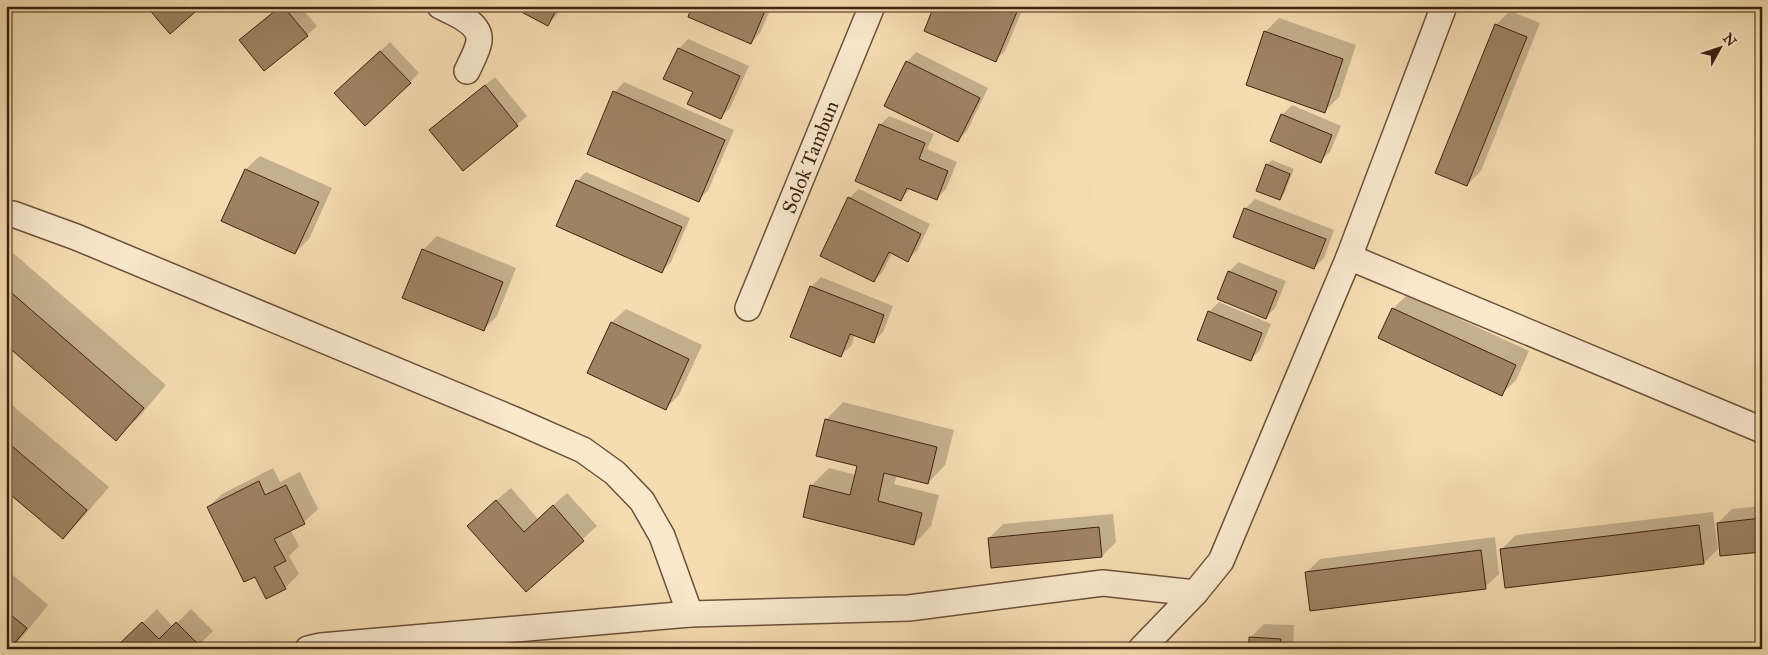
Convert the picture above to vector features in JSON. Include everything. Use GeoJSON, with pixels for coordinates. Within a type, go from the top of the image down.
{"type":"FeatureCollection","features":[{"type":"Feature","properties":{"kind":"street"},"geometry":{"type":"LineString","coordinates":[[440,6],[467,21],[477,30],[479,41],[467,70]]}},
{"type":"Feature","properties":{"kind":"street","name":"Solok Tambun"},"geometry":{"type":"LineString","coordinates":[[748,308],[872,6]]}},
{"type":"Feature","properties":{"kind":"street"},"geometry":{"type":"LineString","coordinates":[[1141,649],[1195,593],[1220,561],[1349,257],[1444,6]]}},
{"type":"Feature","properties":{"kind":"street"},"geometry":{"type":"LineString","coordinates":[[6,214],[13,214],[76,237],[583,450],[616,474],[642,501],[662,536],[690,614]]}},
{"type":"Feature","properties":{"kind":"street"},"geometry":{"type":"LineString","coordinates":[[1349,257],[1762,430]]}},
{"type":"Feature","properties":{"kind":"street"},"geometry":{"type":"LineString","coordinates":[[308,649],[321,646],[365,645],[690,614],[909,608],[1103,583],[1195,593]]}},
{"type":"Feature","properties":{"kind":"building"},"geometry":{"type":"Polygon","coordinates":[[[146,6],[202,6],[170,34],[146,6]]]}},
{"type":"Feature","properties":{"kind":"building"},"geometry":{"type":"Polygon","coordinates":[[[281,6],[308,36],[264,71],[239,40],[281,6]]]}},
{"type":"Feature","properties":{"kind":"building"},"geometry":{"type":"Polygon","coordinates":[[[510,6],[558,6],[548,26],[510,6]]]}},
{"type":"Feature","properties":{"kind":"building"},"geometry":{"type":"Polygon","coordinates":[[[692,6],[767,6],[751,44],[688,17],[692,6]]]}},
{"type":"Feature","properties":{"kind":"building"},"geometry":{"type":"Polygon","coordinates":[[[934,6],[1019,7],[996,62],[924,31],[934,6]]]}},
{"type":"Feature","properties":{"kind":"building"},"geometry":{"type":"Polygon","coordinates":[[[1495,24],[1527,37],[1467,186],[1435,173],[1495,24]]]}},
{"type":"Feature","properties":{"kind":"building"},"geometry":{"type":"Polygon","coordinates":[[[1264,31],[1343,59],[1325,113],[1246,85],[1264,31]]]}},
{"type":"Feature","properties":{"kind":"building"},"geometry":{"type":"Polygon","coordinates":[[[678,48],[740,76],[721,119],[687,104],[693,92],[663,79],[678,48]]]}},
{"type":"Feature","properties":{"kind":"building"},"geometry":{"type":"Polygon","coordinates":[[[380,51],[411,83],[365,126],[334,93],[380,51]]]}},
{"type":"Feature","properties":{"kind":"building"},"geometry":{"type":"Polygon","coordinates":[[[906,61],[980,98],[958,142],[884,106],[906,61]]]}},
{"type":"Feature","properties":{"kind":"building"},"geometry":{"type":"Polygon","coordinates":[[[485,85],[518,126],[463,171],[429,130],[485,85]]]}},
{"type":"Feature","properties":{"kind":"building"},"geometry":{"type":"Polygon","coordinates":[[[613,91],[725,140],[699,202],[587,154],[613,91]]]}},
{"type":"Feature","properties":{"kind":"building"},"geometry":{"type":"Polygon","coordinates":[[[1281,114],[1332,135],[1321,163],[1270,141],[1281,114]]]}},
{"type":"Feature","properties":{"kind":"building"},"geometry":{"type":"Polygon","coordinates":[[[879,124],[925,143],[919,159],[948,171],[937,200],[907,188],[901,201],[855,181],[879,124]]]}},
{"type":"Feature","properties":{"kind":"building"},"geometry":{"type":"Polygon","coordinates":[[[1266,164],[1290,174],[1280,200],[1256,191],[1266,164]]]}},
{"type":"Feature","properties":{"kind":"building"},"geometry":{"type":"Polygon","coordinates":[[[245,169],[319,202],[295,254],[221,221],[245,169]]]}},
{"type":"Feature","properties":{"kind":"building"},"geometry":{"type":"Polygon","coordinates":[[[576,180],[682,227],[662,273],[556,226],[576,180]]]}},
{"type":"Feature","properties":{"kind":"building"},"geometry":{"type":"Polygon","coordinates":[[[848,197],[921,234],[908,262],[889,252],[874,282],[820,256],[848,197]]]}},
{"type":"Feature","properties":{"kind":"building"},"geometry":{"type":"Polygon","coordinates":[[[1244,208],[1326,239],[1314,269],[1233,237],[1244,208]]]}},
{"type":"Feature","properties":{"kind":"building"},"geometry":{"type":"Polygon","coordinates":[[[422,249],[503,282],[484,331],[402,298],[422,249]]]}},
{"type":"Feature","properties":{"kind":"building"},"geometry":{"type":"Polygon","coordinates":[[[1228,271],[1277,291],[1266,319],[1217,299],[1228,271]]]}},
{"type":"Feature","properties":{"kind":"building"},"geometry":{"type":"Polygon","coordinates":[[[810,286],[884,315],[874,343],[850,334],[841,357],[790,337],[810,286]]]}},
{"type":"Feature","properties":{"kind":"building"},"geometry":{"type":"Polygon","coordinates":[[[6,288],[144,408],[116,441],[6,345],[6,288]]]}},
{"type":"Feature","properties":{"kind":"building"},"geometry":{"type":"Polygon","coordinates":[[[1392,308],[1516,365],[1502,396],[1378,338],[1392,308]]]}},
{"type":"Feature","properties":{"kind":"building"},"geometry":{"type":"Polygon","coordinates":[[[1208,311],[1262,333],[1251,361],[1197,340],[1208,311]]]}},
{"type":"Feature","properties":{"kind":"building"},"geometry":{"type":"Polygon","coordinates":[[[611,322],[689,359],[666,410],[587,373],[611,322]]]}},
{"type":"Feature","properties":{"kind":"building"},"geometry":{"type":"Polygon","coordinates":[[[825,419],[937,447],[928,484],[884,473],[878,501],[922,513],[914,545],[803,517],[810,485],[850,495],[857,466],[816,456],[825,419]]]}},
{"type":"Feature","properties":{"kind":"building"},"geometry":{"type":"Polygon","coordinates":[[[6,441],[87,510],[63,539],[6,491],[6,441]]]}},
{"type":"Feature","properties":{"kind":"building"},"geometry":{"type":"Polygon","coordinates":[[[259,481],[265,495],[286,485],[305,524],[274,539],[286,561],[274,567],[286,589],[266,599],[255,577],[244,582],[207,507],[259,481]]]}},
{"type":"Feature","properties":{"kind":"building"},"geometry":{"type":"Polygon","coordinates":[[[496,500],[524,532],[553,505],[584,541],[526,592],[467,526],[496,500]]]}},
{"type":"Feature","properties":{"kind":"building"},"geometry":{"type":"Polygon","coordinates":[[[1762,518],[1762,552],[1720,556],[1717,523],[1762,518]]]}},
{"type":"Feature","properties":{"kind":"building"},"geometry":{"type":"Polygon","coordinates":[[[1699,525],[1704,564],[1505,588],[1500,549],[1699,525]]]}},
{"type":"Feature","properties":{"kind":"building"},"geometry":{"type":"Polygon","coordinates":[[[1099,527],[1102,557],[991,568],[988,538],[1099,527]]]}},
{"type":"Feature","properties":{"kind":"building"},"geometry":{"type":"Polygon","coordinates":[[[1481,550],[1486,589],[1310,611],[1305,572],[1481,550]]]}},
{"type":"Feature","properties":{"kind":"building"},"geometry":{"type":"Polygon","coordinates":[[[6,611],[27,628],[10,649],[6,649],[6,611]]]}},
{"type":"Feature","properties":{"kind":"building"},"geometry":{"type":"Polygon","coordinates":[[[142,622],[159,639],[176,622],[200,646],[197,649],[114,649],[142,622]]]}},
{"type":"Feature","properties":{"kind":"building"},"geometry":{"type":"Polygon","coordinates":[[[1249,637],[1281,639],[1280,649],[1249,649],[1249,637]]]}}]}
